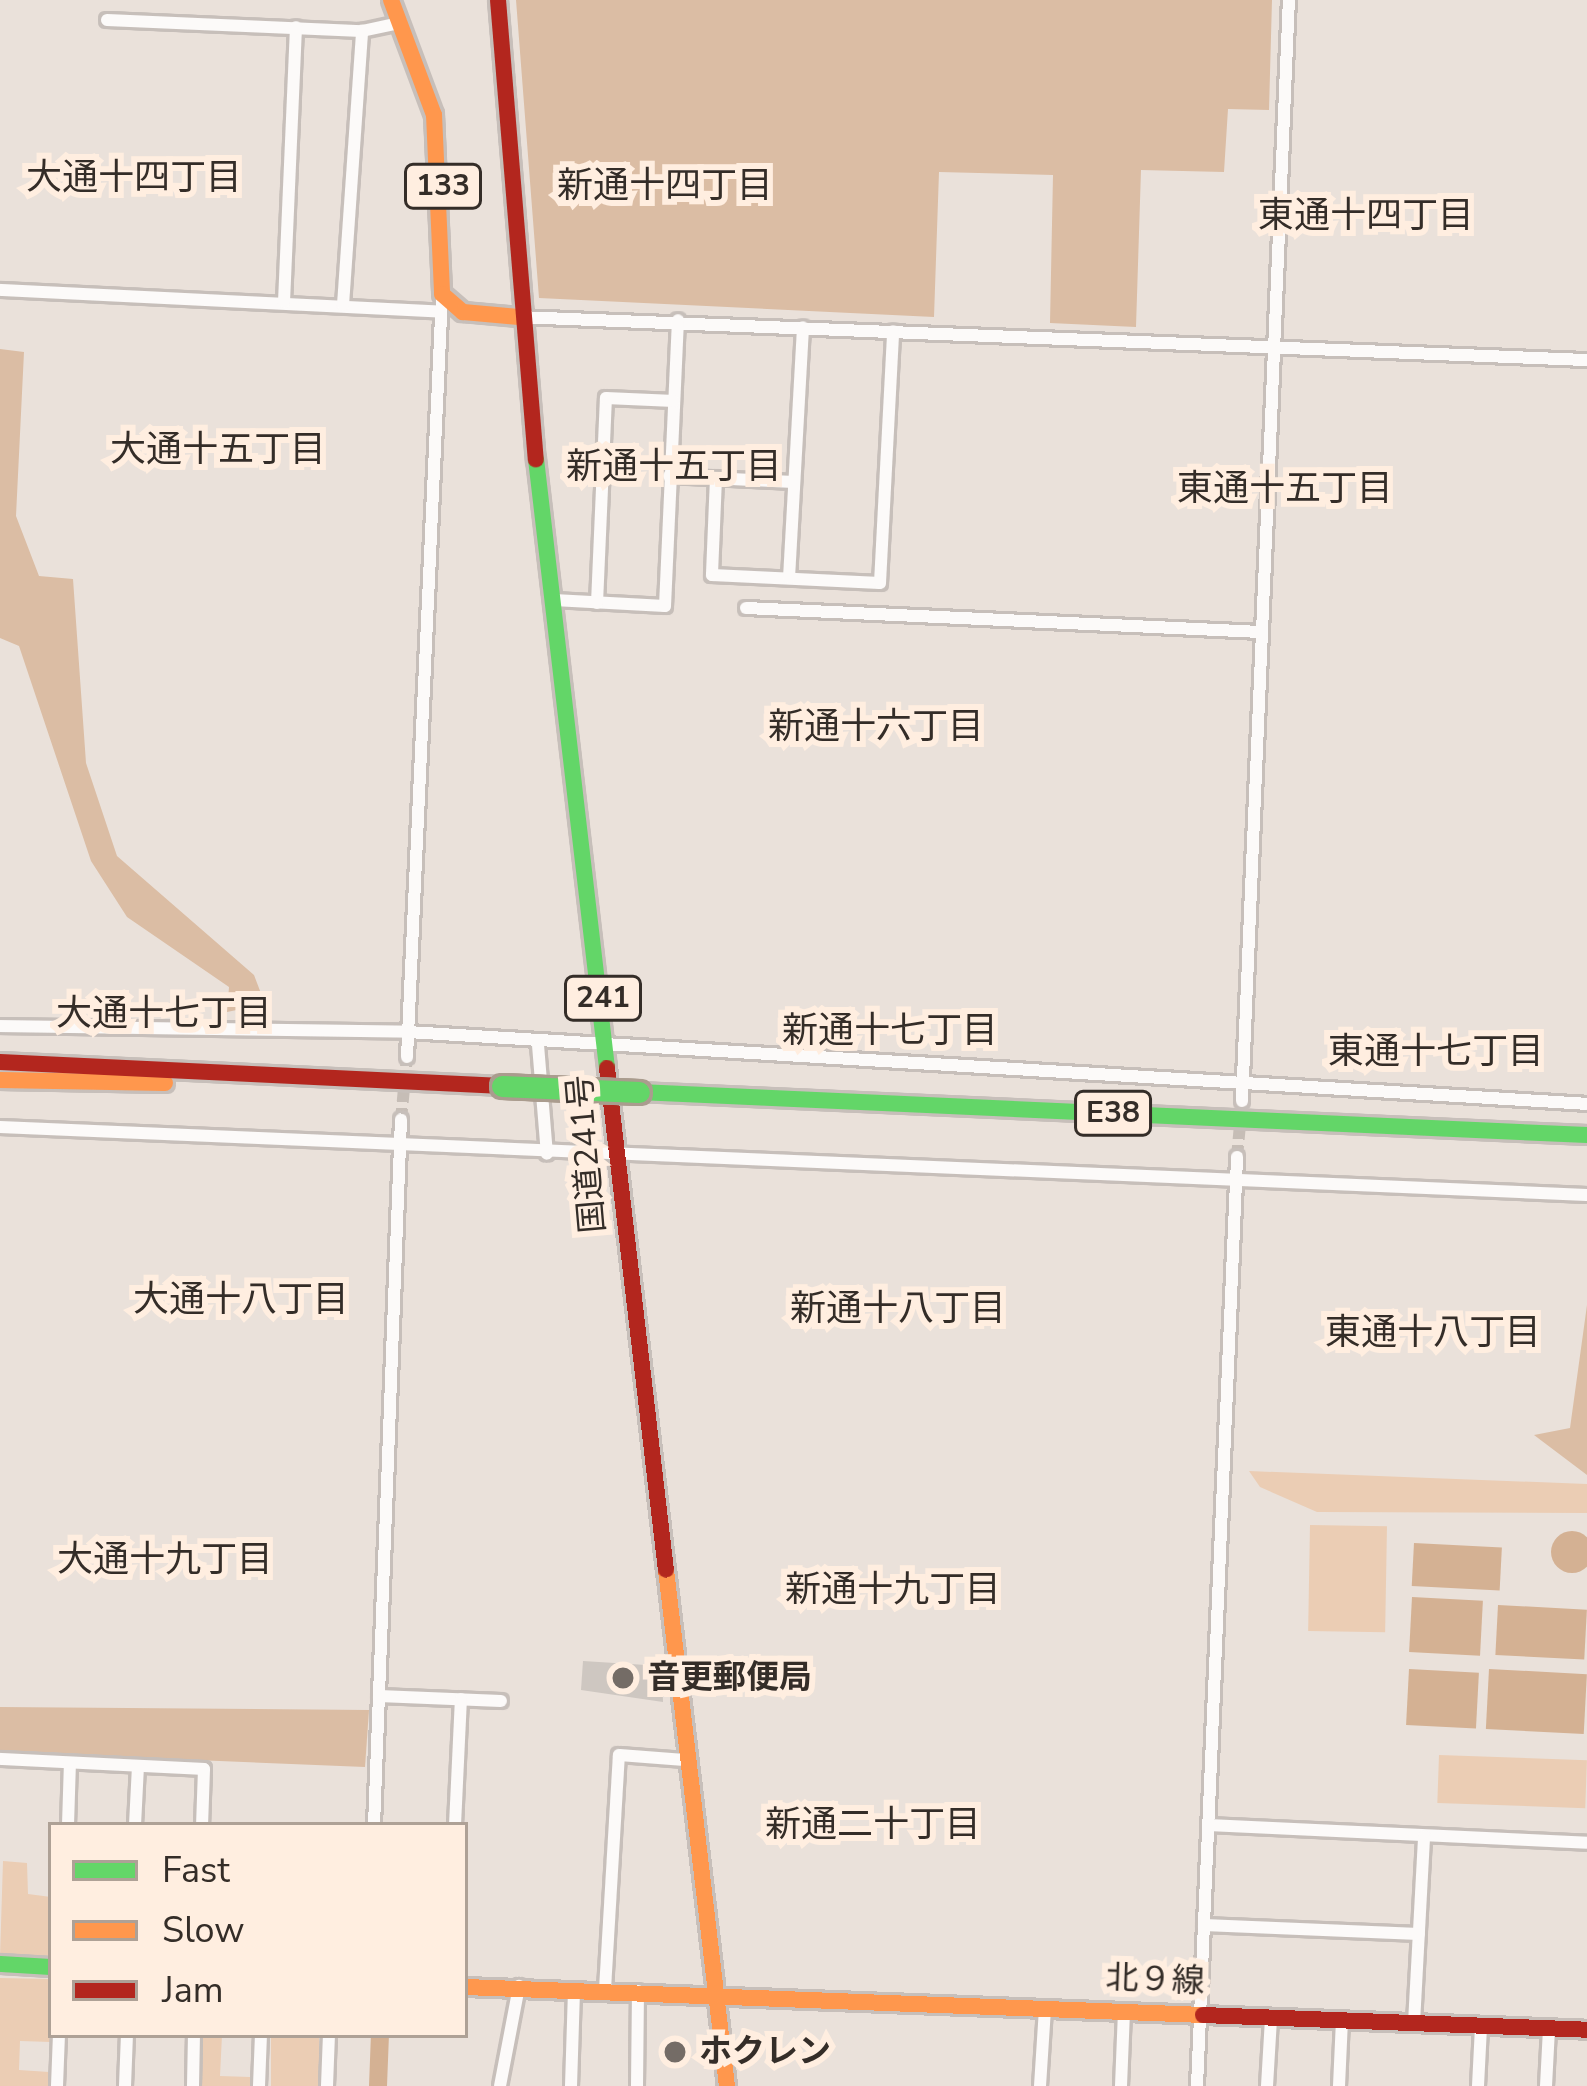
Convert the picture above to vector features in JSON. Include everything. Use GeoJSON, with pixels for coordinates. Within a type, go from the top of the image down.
{"type":"FeatureCollection","features":[{"type":"Feature","properties":{"kind":"main road","name":"133"},"geometry":{"type":"LineString","coordinates":[[392,0],[434,115],[439,302]]}},
{"type":"Feature","properties":{"kind":"main road","name":"国道241号"},"geometry":{"type":"LineString","coordinates":[[498,0],[519,317],[610,1051],[686,1760],[720,1995],[727,2086]]}},
{"type":"Feature","properties":{"kind":"main road"},"geometry":{"type":"LineString","coordinates":[[439,302],[463,312],[519,317]]}},
{"type":"Feature","properties":{"kind":"main road","name":"E38"},"geometry":{"type":"LineString","coordinates":[[0,1062],[1587,1135]]}},
{"type":"Feature","properties":{"kind":"main road","name":"E38"},"geometry":{"type":"LineString","coordinates":[[0,1080],[502,1086]]}},
{"type":"Feature","properties":{"kind":"main road"},"geometry":{"type":"LineString","coordinates":[[0,1964],[48,1967]]}},
{"type":"Feature","properties":{"kind":"main road","name":"北９線"},"geometry":{"type":"LineString","coordinates":[[468,1987],[1587,2030]]}},
{"type":"Feature","properties":{"kind":"street"},"geometry":{"type":"LineString","coordinates":[[1242,1093],[1260,632],[1278,347],[1289,0]]}},
{"type":"Feature","properties":{"kind":"street"},"geometry":{"type":"LineString","coordinates":[[107,20],[362,32],[400,23]]}},
{"type":"Feature","properties":{"kind":"street"},"geometry":{"type":"LineString","coordinates":[[284,302],[296,27]]}},
{"type":"Feature","properties":{"kind":"street"},"geometry":{"type":"LineString","coordinates":[[343,305],[362,32]]}},
{"type":"Feature","properties":{"kind":"street"},"geometry":{"type":"LineString","coordinates":[[0,290],[343,305],[439,302],[406,1057]]}},
{"type":"Feature","properties":{"kind":"street"},"geometry":{"type":"LineString","coordinates":[[519,317],[1587,360]]}},
{"type":"Feature","properties":{"kind":"street"},"geometry":{"type":"LineString","coordinates":[[554,600],[665,605],[677,320]]}},
{"type":"Feature","properties":{"kind":"street"},"geometry":{"type":"LineString","coordinates":[[789,578],[803,328]]}},
{"type":"Feature","properties":{"kind":"street"},"geometry":{"type":"LineString","coordinates":[[716,478],[712,575],[880,583],[892,331]]}},
{"type":"Feature","properties":{"kind":"street"},"geometry":{"type":"LineString","coordinates":[[597,603],[606,398],[674,401]]}},
{"type":"Feature","properties":{"kind":"street"},"geometry":{"type":"LineString","coordinates":[[669,476],[794,482]]}},
{"type":"Feature","properties":{"kind":"street"},"geometry":{"type":"LineString","coordinates":[[746,608],[1260,632]]}},
{"type":"Feature","properties":{"kind":"street"},"geometry":{"type":"LineString","coordinates":[[0,1026],[408,1032],[610,1051],[1242,1093],[1587,1104]]}},
{"type":"Feature","properties":{"kind":"street"},"geometry":{"type":"LineString","coordinates":[[538,1045],[547,1154]]}},
{"type":"Feature","properties":{"kind":"street"},"geometry":{"type":"LineString","coordinates":[[374,1822],[400,1120]]}},
{"type":"Feature","properties":{"kind":"street"},"geometry":{"type":"LineString","coordinates":[[0,1127],[1587,1195]]}},
{"type":"Feature","properties":{"kind":"street"},"geometry":{"type":"LineString","coordinates":[[1197,2086],[1238,1157]]}},
{"type":"Feature","properties":{"kind":"street"},"geometry":{"type":"LineString","coordinates":[[379,1696],[501,1701]]}},
{"type":"Feature","properties":{"kind":"street"},"geometry":{"type":"LineString","coordinates":[[455,1822],[460,1699]]}},
{"type":"Feature","properties":{"kind":"street"},"geometry":{"type":"LineString","coordinates":[[605,1989],[619,1755],[686,1760]]}},
{"type":"Feature","properties":{"kind":"street"},"geometry":{"type":"LineString","coordinates":[[0,1761],[204,1769],[202,1822]]}},
{"type":"Feature","properties":{"kind":"street"},"geometry":{"type":"LineString","coordinates":[[68,1822],[70,1762]]}},
{"type":"Feature","properties":{"kind":"street"},"geometry":{"type":"LineString","coordinates":[[135,1822],[138,1766]]}},
{"type":"Feature","properties":{"kind":"street"},"geometry":{"type":"LineString","coordinates":[[1208,1825],[1587,1843]]}},
{"type":"Feature","properties":{"kind":"street"},"geometry":{"type":"LineString","coordinates":[[1414,2024],[1424,1836]]}},
{"type":"Feature","properties":{"kind":"street"},"geometry":{"type":"LineString","coordinates":[[1204,1925],[1419,1934]]}},
{"type":"Feature","properties":{"kind":"street"},"geometry":{"type":"LineString","coordinates":[[500,2086],[519,1986]]}},
{"type":"Feature","properties":{"kind":"street"},"geometry":{"type":"LineString","coordinates":[[571,2086],[574,1989]]}},
{"type":"Feature","properties":{"kind":"street"},"geometry":{"type":"LineString","coordinates":[[637,2086],[638,1991]]}},
{"type":"Feature","properties":{"kind":"street"},"geometry":{"type":"LineString","coordinates":[[1040,2086],[1045,2008]]}},
{"type":"Feature","properties":{"kind":"street"},"geometry":{"type":"LineString","coordinates":[[1121,2086],[1124,2012]]}},
{"type":"Feature","properties":{"kind":"street"},"geometry":{"type":"LineString","coordinates":[[1267,2086],[1271,2018]]}},
{"type":"Feature","properties":{"kind":"street"},"geometry":{"type":"LineString","coordinates":[[1339,2086],[1342,2020]]}},
{"type":"Feature","properties":{"kind":"street"},"geometry":{"type":"LineString","coordinates":[[1478,2086],[1481,2026]]}},
{"type":"Feature","properties":{"kind":"street"},"geometry":{"type":"LineString","coordinates":[[1546,2086],[1549,2029]]}},
{"type":"Feature","properties":{"kind":"street"},"geometry":{"type":"LineString","coordinates":[[57,2086],[59,2038]]}},
{"type":"Feature","properties":{"kind":"street"},"geometry":{"type":"LineString","coordinates":[[125,2086],[127,2038]]}},
{"type":"Feature","properties":{"kind":"street"},"geometry":{"type":"LineString","coordinates":[[193,2086],[194,2038]]}},
{"type":"Feature","properties":{"kind":"street"},"geometry":{"type":"LineString","coordinates":[[259,2086],[261,2038]]}},
{"type":"Feature","properties":{"kind":"street"},"geometry":{"type":"LineString","coordinates":[[328,2086],[329,2038]]}},
{"type":"Feature","properties":{"kind":"shaded area"},"geometry":{"type":"Polygon","coordinates":[[[516,0],[1272,0],[1269,110],[1228,109],[1224,172],[1141,170],[1136,327],[1050,323],[1053,175],[939,172],[934,317],[539,298],[516,0]]]}},
{"type":"Feature","properties":{"kind":"shaded area"},"geometry":{"type":"Polygon","coordinates":[[[0,349],[24,352],[16,516],[39,576],[73,579],[86,763],[117,856],[254,975],[265,1004],[227,1012],[229,987],[127,917],[91,861],[19,646],[0,638],[0,349]]]}},
{"type":"Feature","properties":{"kind":"shaded area"},"geometry":{"type":"Polygon","coordinates":[[[1587,1305],[1587,1475],[1534,1435],[1570,1428],[1587,1305]]]}},
{"type":"Feature","properties":{"kind":"shaded area"},"geometry":{"type":"Polygon","coordinates":[[[1249,1471],[1587,1484],[1587,1513],[1317,1512],[1260,1487],[1249,1471]]]}},
{"type":"Feature","properties":{"kind":"shaded area"},"geometry":{"type":"Polygon","coordinates":[[[1310,1525],[1387,1526],[1385,1632],[1308,1631],[1310,1525]]]}},
{"type":"Feature","properties":{"kind":"shaded area"},"geometry":{"type":"Polygon","coordinates":[[[1572,1531],[1587,1537],[1587,1567],[1572,1573],[1557,1567],[1551,1552],[1557,1537],[1572,1531]]]}},
{"type":"Feature","properties":{"kind":"shaded area"},"geometry":{"type":"Polygon","coordinates":[[[1414,1543],[1502,1548],[1500,1591],[1412,1586],[1414,1543]]]}},
{"type":"Feature","properties":{"kind":"shaded area"},"geometry":{"type":"Polygon","coordinates":[[[1412,1597],[1483,1601],[1480,1656],[1409,1652],[1412,1597]]]}},
{"type":"Feature","properties":{"kind":"shaded area"},"geometry":{"type":"Polygon","coordinates":[[[1498,1605],[1587,1610],[1584,1660],[1495,1655],[1498,1605]]]}},
{"type":"Feature","properties":{"kind":"shaded area"},"geometry":{"type":"Polygon","coordinates":[[[1409,1669],[1479,1673],[1476,1729],[1406,1725],[1409,1669]]]}},
{"type":"Feature","properties":{"kind":"shaded area"},"geometry":{"type":"Polygon","coordinates":[[[1489,1669],[1587,1674],[1584,1734],[1486,1729],[1489,1669]]]}},
{"type":"Feature","properties":{"kind":"shaded area"},"geometry":{"type":"Polygon","coordinates":[[[0,1707],[369,1710],[365,1767],[0,1752],[0,1707]]]}},
{"type":"Feature","properties":{"kind":"shaded area"},"geometry":{"type":"Polygon","coordinates":[[[1439,1755],[1587,1760],[1585,1808],[1437,1803],[1439,1755]]]}},
{"type":"Feature","properties":{"kind":"shaded area"},"geometry":{"type":"Polygon","coordinates":[[[3,1861],[27,1863],[28,1894],[48,1897],[48,1959],[0,1957],[3,1861]]]}},
{"type":"Feature","properties":{"kind":"shaded area"},"geometry":{"type":"Polygon","coordinates":[[[0,1978],[48,1979],[51,2042],[20,2041],[19,2070],[49,2072],[48,2086],[0,2086],[0,1978]]]}},
{"type":"Feature","properties":{"kind":"shaded area"},"geometry":{"type":"Polygon","coordinates":[[[198,2038],[222,2038],[220,2076],[250,2077],[250,2086],[196,2086],[198,2038]]]}},
{"type":"Feature","properties":{"kind":"shaded area"},"geometry":{"type":"Polygon","coordinates":[[[271,2038],[319,2038],[319,2086],[271,2086],[271,2038]]]}},
{"type":"Feature","properties":{"kind":"building","name":"音更郵便局"},"geometry":{"type":"Polygon","coordinates":[[[583,1661],[662,1666],[663,1702],[581,1690],[583,1661]]]}},
{"type":"Feature","properties":{"kind":"waterway"},"geometry":{"type":"LineString","coordinates":[[378,2086],[380,2038]]}},
{"type":"Feature","properties":{"kind":"tunnel"},"geometry":{"type":"LineString","coordinates":[[401,1120],[407,1057]]}},
{"type":"Feature","properties":{"kind":"tunnel"},"geometry":{"type":"LineString","coordinates":[[1237,1157],[1241,1114]]}},
{"type":"Feature","properties":{"kind":"traffic: fast"},"geometry":{"type":"LineString","coordinates":[[536,459],[607,1068]]}},
{"type":"Feature","properties":{"kind":"traffic: fast"},"geometry":{"type":"LineString","coordinates":[[502,1086],[639,1092]]}},
{"type":"Feature","properties":{"kind":"traffic: fast"},"geometry":{"type":"LineString","coordinates":[[639,1092],[1587,1135]]}},
{"type":"Feature","properties":{"kind":"traffic: fast"},"geometry":{"type":"LineString","coordinates":[[0,1964],[48,1967]]}},
{"type":"Feature","properties":{"kind":"traffic: slow"},"geometry":{"type":"LineString","coordinates":[[391,0],[434,115],[442,294],[463,312],[519,317]]}},
{"type":"Feature","properties":{"kind":"traffic: slow"},"geometry":{"type":"LineString","coordinates":[[0,1080],[165,1083]]}},
{"type":"Feature","properties":{"kind":"traffic: slow"},"geometry":{"type":"LineString","coordinates":[[666,1570],[727,2086]]}},
{"type":"Feature","properties":{"kind":"traffic: slow"},"geometry":{"type":"LineString","coordinates":[[468,1987],[1203,2015]]}},
{"type":"Feature","properties":{"kind":"traffic: jam"},"geometry":{"type":"LineString","coordinates":[[498,0],[536,459]]}},
{"type":"Feature","properties":{"kind":"traffic: jam"},"geometry":{"type":"LineString","coordinates":[[0,1062],[502,1086]]}},
{"type":"Feature","properties":{"kind":"traffic: jam"},"geometry":{"type":"LineString","coordinates":[[607,1068],[666,1570]]}},
{"type":"Feature","properties":{"kind":"traffic: jam"},"geometry":{"type":"LineString","coordinates":[[1203,2015],[1587,2030]]}},
{"type":"Feature","properties":{"kind":"place","name":"音更郵便局"},"geometry":{"type":"Point","coordinates":[623,1678]}},
{"type":"Feature","properties":{"kind":"place","name":"ホクレン"},"geometry":{"type":"Point","coordinates":[675,2052]}},
{"type":"Feature","properties":{"kind":"district","name":"大通十四丁目"},"geometry":{"type":"Point","coordinates":[134,178]}},
{"type":"Feature","properties":{"kind":"district","name":"新通十四丁目"},"geometry":{"type":"Point","coordinates":[665,186]}},
{"type":"Feature","properties":{"kind":"district","name":"東通十四丁目"},"geometry":{"type":"Point","coordinates":[1366,216]}},
{"type":"Feature","properties":{"kind":"district","name":"大通十五丁目"},"geometry":{"type":"Point","coordinates":[218,450]}},
{"type":"Feature","properties":{"kind":"district","name":"新通十五丁目"},"geometry":{"type":"Point","coordinates":[674,467]}},
{"type":"Feature","properties":{"kind":"district","name":"東通十五丁目"},"geometry":{"type":"Point","coordinates":[1285,489]}},
{"type":"Feature","properties":{"kind":"district","name":"新通十六丁目"},"geometry":{"type":"Point","coordinates":[876,727]}},
{"type":"Feature","properties":{"kind":"district","name":"大通十七丁目"},"geometry":{"type":"Point","coordinates":[164,1014]}},
{"type":"Feature","properties":{"kind":"district","name":"新通十七丁目"},"geometry":{"type":"Point","coordinates":[890,1031]}},
{"type":"Feature","properties":{"kind":"district","name":"東通十七丁目"},"geometry":{"type":"Point","coordinates":[1436,1052]}},
{"type":"Feature","properties":{"kind":"district","name":"大通十八丁目"},"geometry":{"type":"Point","coordinates":[241,1300]}},
{"type":"Feature","properties":{"kind":"district","name":"新通十八丁目"},"geometry":{"type":"Point","coordinates":[898,1309]}},
{"type":"Feature","properties":{"kind":"district","name":"東通十八丁目"},"geometry":{"type":"Point","coordinates":[1433,1333]}},
{"type":"Feature","properties":{"kind":"district","name":"大通十九丁目"},"geometry":{"type":"Point","coordinates":[165,1560]}},
{"type":"Feature","properties":{"kind":"district","name":"新通十九丁目"},"geometry":{"type":"Point","coordinates":[893,1590]}},
{"type":"Feature","properties":{"kind":"district","name":"新通二十丁目"},"geometry":{"type":"Point","coordinates":[873,1825]}}]}
